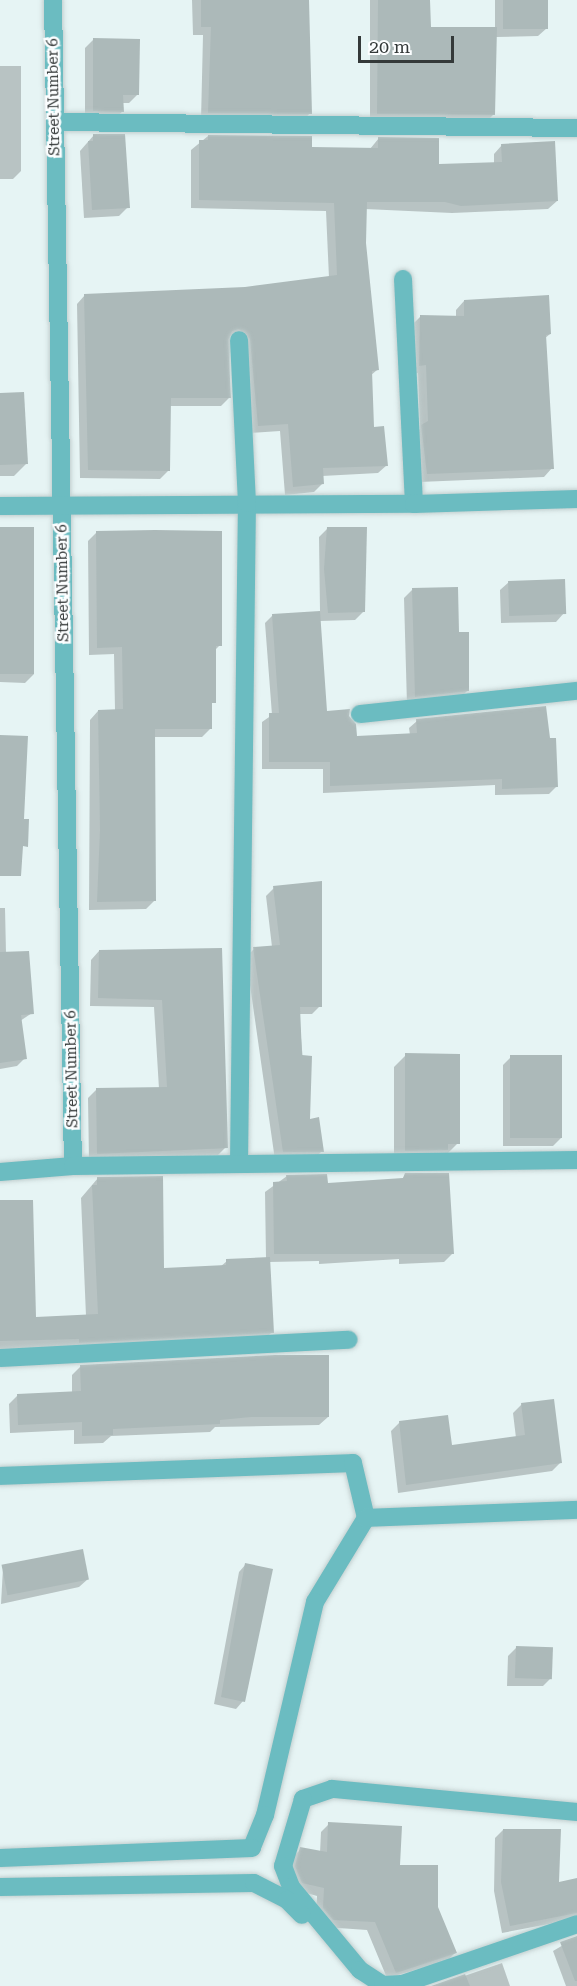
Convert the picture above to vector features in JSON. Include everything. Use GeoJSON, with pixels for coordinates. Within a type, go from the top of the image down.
{"type":"FeatureCollection","features":[{"type":"Feature","properties":{"kind":"street","name":"Street Number 6"},"geometry":{"type":"LineString","coordinates":[[53,0],[73,1166]]}},
{"type":"Feature","properties":{"kind":"street"},"geometry":{"type":"LineString","coordinates":[[55,122],[577,128]]}},
{"type":"Feature","properties":{"kind":"street"},"geometry":{"type":"LineString","coordinates":[[403,279],[414,504]]}},
{"type":"Feature","properties":{"kind":"street"},"geometry":{"type":"LineString","coordinates":[[238,1164],[247,503],[239,340]]}},
{"type":"Feature","properties":{"kind":"street"},"geometry":{"type":"LineString","coordinates":[[0,506],[247,503],[414,504],[577,499]]}},
{"type":"Feature","properties":{"kind":"street"},"geometry":{"type":"LineString","coordinates":[[360,714],[577,691]]}},
{"type":"Feature","properties":{"kind":"street"},"geometry":{"type":"LineString","coordinates":[[0,1172],[73,1166],[577,1160]]}},
{"type":"Feature","properties":{"kind":"street"},"geometry":{"type":"LineString","coordinates":[[0,1358],[349,1340]]}},
{"type":"Feature","properties":{"kind":"street"},"geometry":{"type":"LineString","coordinates":[[0,1476],[353,1463],[366,1518],[315,1602],[265,1815],[252,1848],[0,1858]]}},
{"type":"Feature","properties":{"kind":"street"},"geometry":{"type":"LineString","coordinates":[[366,1518],[577,1510]]}},
{"type":"Feature","properties":{"kind":"street"},"geometry":{"type":"LineString","coordinates":[[577,1812],[332,1789],[303,1798],[283,1866],[291,1887],[360,1970],[383,1985],[402,1984],[577,1924]]}},
{"type":"Feature","properties":{"kind":"street"},"geometry":{"type":"LineString","coordinates":[[0,1887],[254,1883],[287,1900],[363,1986]]}},
{"type":"Feature","properties":{"kind":"building"},"geometry":{"type":"Polygon","coordinates":[[[201,0],[309,0],[312,114],[208,113],[211,27],[201,27],[201,0]]]}},
{"type":"Feature","properties":{"kind":"building"},"geometry":{"type":"Polygon","coordinates":[[[378,0],[430,0],[431,27],[497,27],[495,115],[377,114],[378,0]]]}},
{"type":"Feature","properties":{"kind":"building"},"geometry":{"type":"Polygon","coordinates":[[[503,0],[548,0],[548,29],[503,29],[503,0]]]}},
{"type":"Feature","properties":{"kind":"building"},"geometry":{"type":"Polygon","coordinates":[[[93,38],[140,39],[139,95],[123,95],[124,112],[93,111],[93,38]]]}},
{"type":"Feature","properties":{"kind":"building"},"geometry":{"type":"Polygon","coordinates":[[[93,134],[125,134],[130,208],[92,210],[88,141],[93,141],[93,134]]]}},
{"type":"Feature","properties":{"kind":"building"},"geometry":{"type":"Polygon","coordinates":[[[208,135],[312,136],[312,147],[378,148],[378,137],[439,138],[439,164],[502,162],[501,144],[555,141],[558,201],[461,206],[445,202],[367,202],[366,243],[379,370],[372,371],[374,427],[384,426],[388,466],[323,468],[324,484],[293,487],[288,424],[258,426],[250,339],[239,329],[232,331],[228,340],[231,398],[171,398],[170,471],[88,470],[84,294],[245,287],[337,275],[334,203],[199,200],[199,140],[208,140],[208,135]]]}},
{"type":"Feature","properties":{"kind":"building"},"geometry":{"type":"Polygon","coordinates":[[[549,295],[551,334],[546,335],[554,469],[427,474],[421,425],[428,421],[426,365],[419,366],[420,315],[464,316],[464,300],[549,295]]]}},
{"type":"Feature","properties":{"kind":"building"},"geometry":{"type":"Polygon","coordinates":[[[24,392],[28,464],[0,465],[0,393],[24,392]]]}},
{"type":"Feature","properties":{"kind":"building"},"geometry":{"type":"Polygon","coordinates":[[[0,527],[34,527],[34,674],[0,674],[0,527]]]}},
{"type":"Feature","properties":{"kind":"building"},"geometry":{"type":"Polygon","coordinates":[[[327,527],[367,527],[365,612],[328,613],[324,569],[327,527]]]}},
{"type":"Feature","properties":{"kind":"building"},"geometry":{"type":"Polygon","coordinates":[[[96,531],[222,531],[222,646],[216,646],[216,703],[212,703],[212,729],[155,729],[156,901],[97,902],[100,830],[98,710],[123,709],[122,647],[97,648],[96,531]]]}},
{"type":"Feature","properties":{"kind":"building"},"geometry":{"type":"Polygon","coordinates":[[[565,579],[566,614],[509,616],[508,581],[565,579]]]}},
{"type":"Feature","properties":{"kind":"building"},"geometry":{"type":"Polygon","coordinates":[[[458,587],[459,632],[469,632],[469,691],[415,697],[412,588],[458,587]]]}},
{"type":"Feature","properties":{"kind":"building"},"geometry":{"type":"Polygon","coordinates":[[[320,611],[327,711],[350,709],[349,716],[356,724],[357,736],[417,733],[416,719],[546,706],[550,738],[556,738],[558,787],[502,789],[502,779],[330,786],[330,762],[269,762],[269,713],[279,713],[272,614],[320,611]]]}},
{"type":"Feature","properties":{"kind":"building"},"geometry":{"type":"Polygon","coordinates":[[[0,735],[28,736],[24,819],[29,819],[28,847],[23,846],[21,876],[0,876],[0,735]]]}},
{"type":"Feature","properties":{"kind":"building"},"geometry":{"type":"Polygon","coordinates":[[[322,881],[322,1007],[300,1007],[302,1055],[312,1056],[310,1119],[319,1117],[324,1152],[283,1152],[253,947],[280,945],[273,886],[322,881]]]}},
{"type":"Feature","properties":{"kind":"building"},"geometry":{"type":"Polygon","coordinates":[[[222,948],[228,1148],[97,1154],[96,1088],[167,1087],[162,1000],[98,998],[99,950],[222,948]]]}},
{"type":"Feature","properties":{"kind":"building"},"geometry":{"type":"Polygon","coordinates":[[[29,951],[34,1014],[21,1015],[27,1059],[0,1063],[0,952],[29,951]]]}},
{"type":"Feature","properties":{"kind":"building"},"geometry":{"type":"Polygon","coordinates":[[[405,1053],[460,1054],[460,1144],[448,1144],[448,1150],[405,1151],[405,1053]]]}},
{"type":"Feature","properties":{"kind":"building"},"geometry":{"type":"Polygon","coordinates":[[[510,1055],[562,1055],[562,1138],[510,1138],[510,1055]]]}},
{"type":"Feature","properties":{"kind":"building"},"geometry":{"type":"Polygon","coordinates":[[[405,1173],[449,1173],[454,1254],[274,1254],[273,1182],[287,1181],[286,1175],[327,1174],[328,1183],[403,1178],[405,1173]]]}},
{"type":"Feature","properties":{"kind":"building"},"geometry":{"type":"Polygon","coordinates":[[[163,1176],[164,1268],[226,1265],[226,1259],[270,1257],[274,1333],[79,1343],[79,1339],[0,1341],[0,1200],[33,1200],[36,1317],[98,1314],[92,1185],[97,1185],[97,1177],[163,1176]]]}},
{"type":"Feature","properties":{"kind":"building"},"geometry":{"type":"Polygon","coordinates":[[[275,1355],[329,1355],[329,1417],[251,1417],[220,1420],[220,1424],[113,1429],[113,1435],[82,1436],[82,1422],[18,1425],[17,1394],[81,1391],[80,1365],[275,1355]]]}},
{"type":"Feature","properties":{"kind":"building"},"geometry":{"type":"Polygon","coordinates":[[[554,1399],[562,1463],[406,1485],[399,1421],[448,1415],[452,1445],[525,1435],[521,1403],[554,1399]]]}},
{"type":"Feature","properties":{"kind":"building"},"geometry":{"type":"Polygon","coordinates":[[[83,1549],[89,1579],[7,1595],[2,1565],[83,1549]]]}},
{"type":"Feature","properties":{"kind":"building"},"geometry":{"type":"Polygon","coordinates":[[[245,1563],[273,1569],[245,1702],[221,1697],[245,1563]]]}},
{"type":"Feature","properties":{"kind":"building"},"geometry":{"type":"Polygon","coordinates":[[[516,1646],[553,1647],[552,1679],[515,1678],[516,1646]]]}},
{"type":"Feature","properties":{"kind":"building"},"geometry":{"type":"Polygon","coordinates":[[[328,1822],[402,1826],[400,1865],[438,1865],[438,1907],[457,1953],[396,1973],[375,1922],[333,1920],[323,1908],[324,1888],[302,1883],[295,1866],[300,1847],[327,1852],[328,1822]]]}},
{"type":"Feature","properties":{"kind":"building"},"geometry":{"type":"Polygon","coordinates":[[[503,1829],[561,1829],[559,1882],[577,1878],[577,1913],[510,1926],[501,1882],[503,1829]]]}},
{"type":"Feature","properties":{"kind":"building"},"geometry":{"type":"Polygon","coordinates":[[[577,1936],[577,1981],[575,1981],[560,1942],[577,1936]]]}},
{"type":"Feature","properties":{"kind":"building"},"geometry":{"type":"Polygon","coordinates":[[[465,1974],[470,1986],[431,1986],[465,1974]]]}}]}
